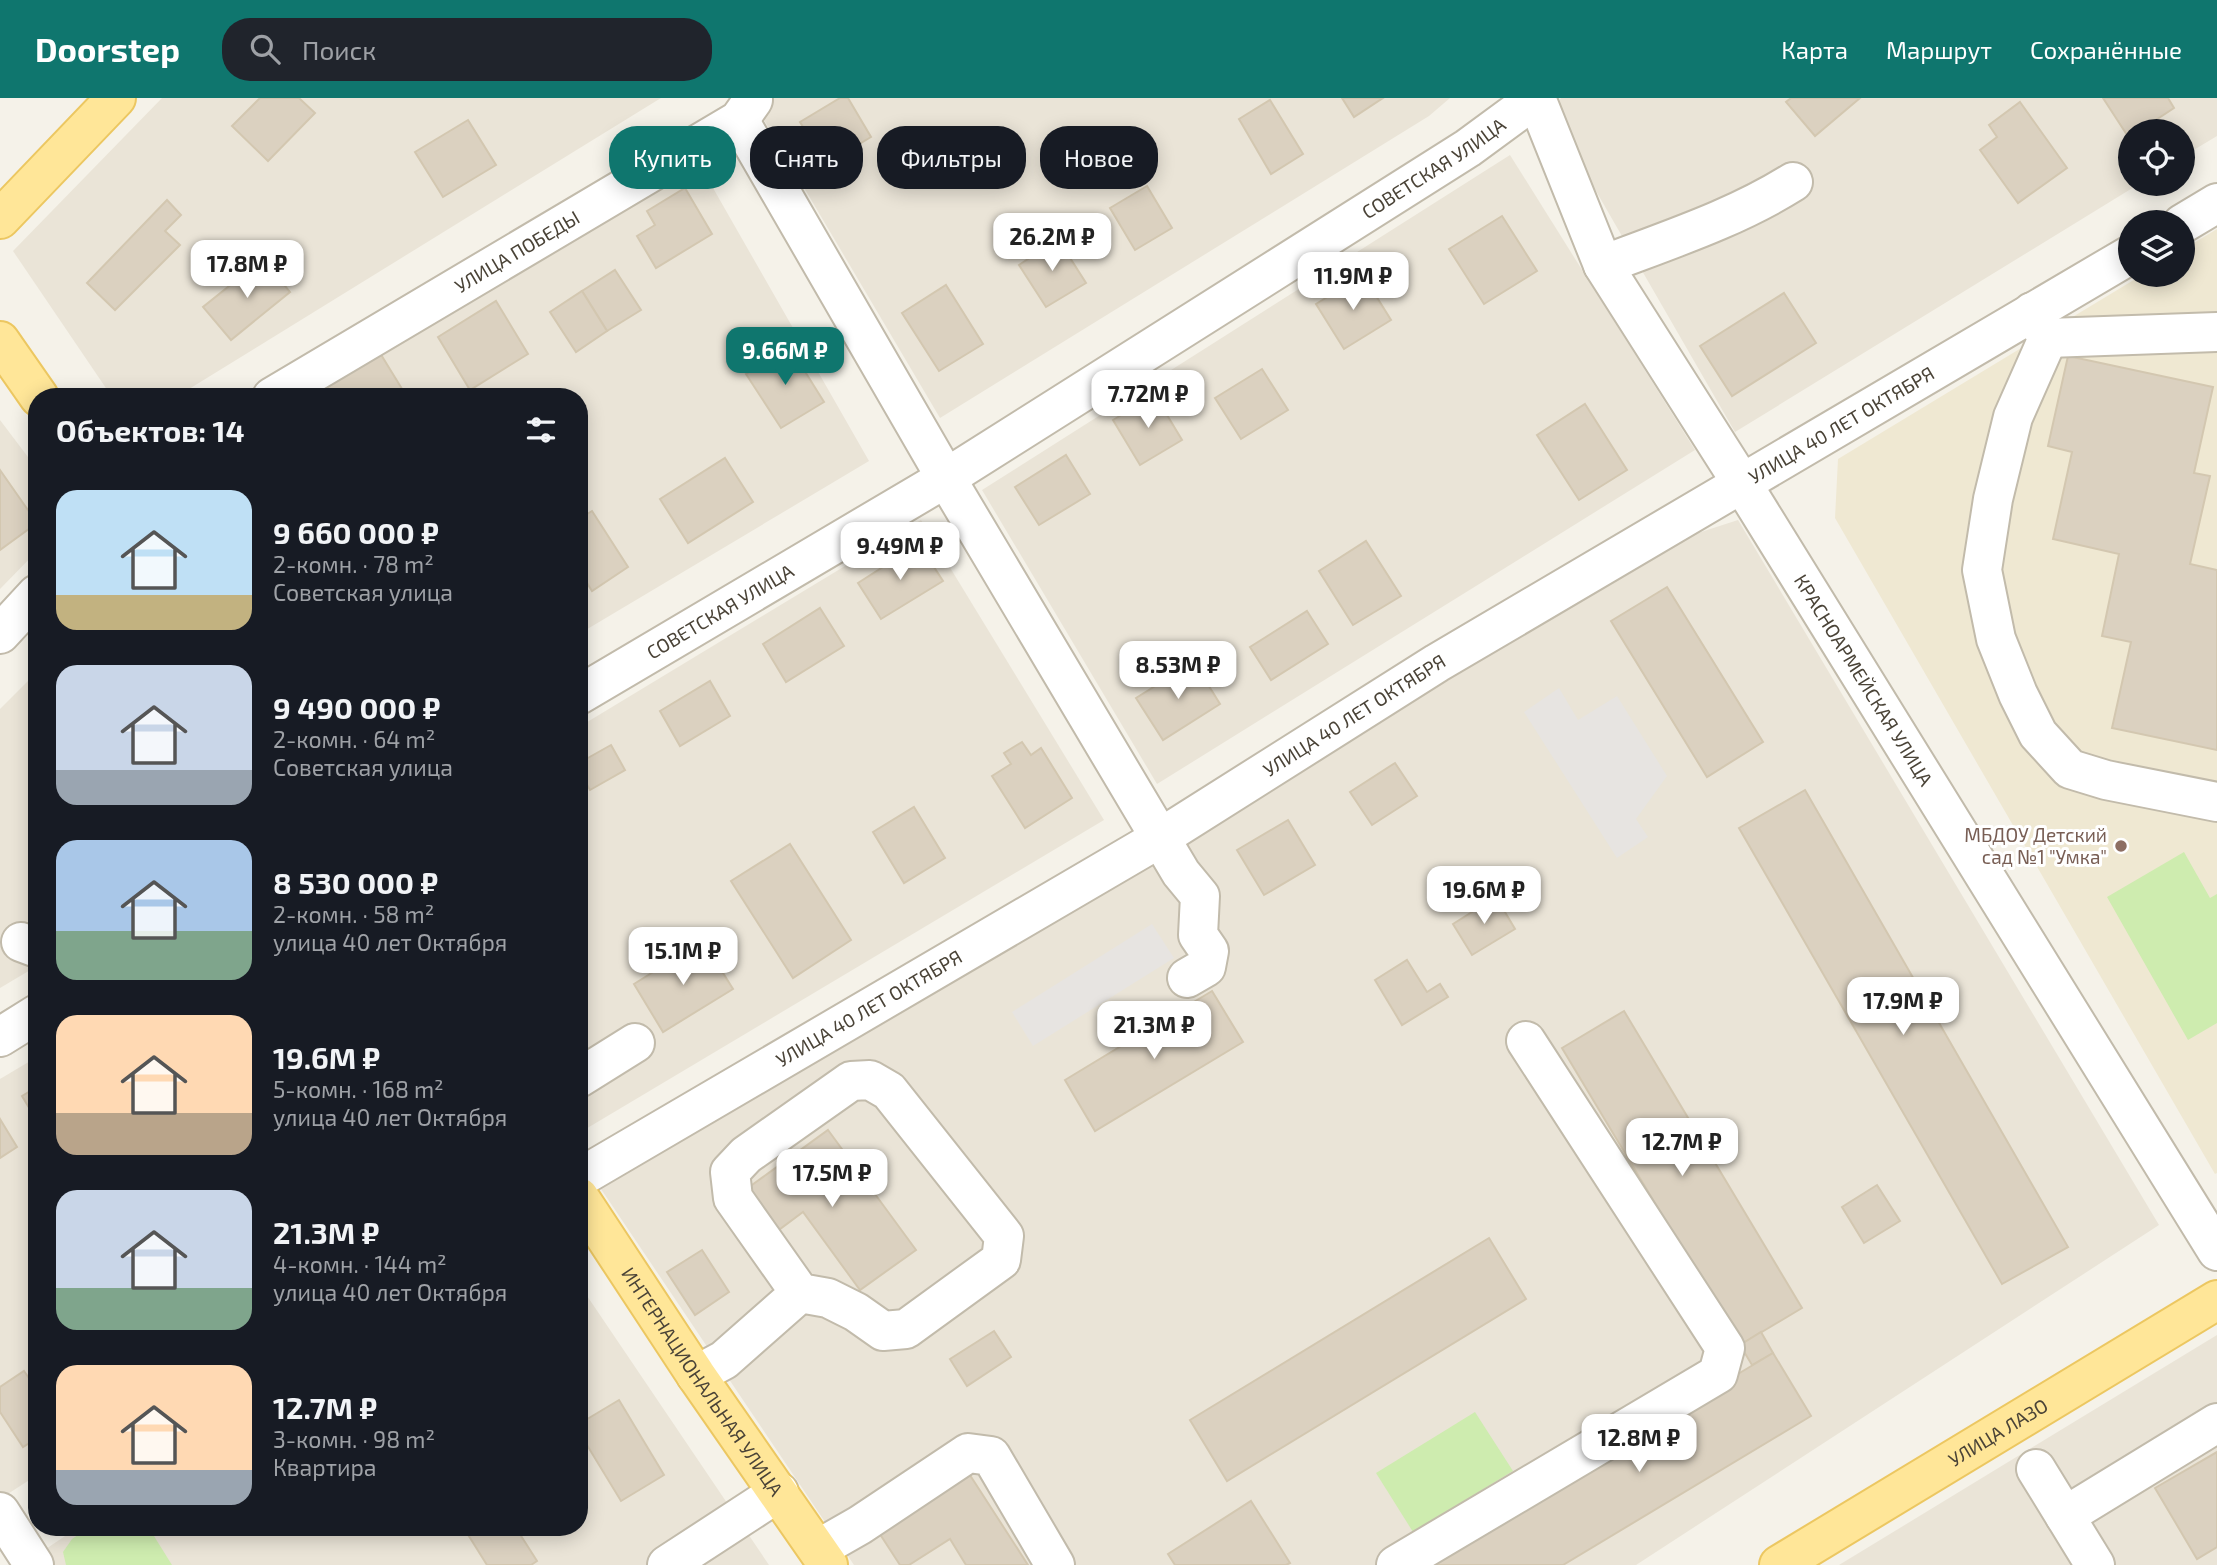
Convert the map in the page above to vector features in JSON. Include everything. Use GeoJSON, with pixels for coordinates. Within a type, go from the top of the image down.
{"type":"FeatureCollection","features":[{"type":"Feature","properties":{"kind":"main road"},"geometry":{"type":"LineString","coordinates":[[0,219],[116,98]]}},
{"type":"Feature","properties":{"kind":"main road"},"geometry":{"type":"LineString","coordinates":[[0,341],[33,388]]}},
{"type":"Feature","properties":{"kind":"main road","name":"ИНТЕРНАЦИОНАЛЬНАЯ УЛИЦА"},"geometry":{"type":"LineString","coordinates":[[588,1211],[696,1375],[823,1557]]}},
{"type":"Feature","properties":{"kind":"main road","name":"УЛИЦА ЛАЗО"},"geometry":{"type":"LineString","coordinates":[[1779,1565],[2217,1300]]}},
{"type":"Feature","properties":{"kind":"street","name":"КРАСНОАРМЕЙСКАЯ УЛИЦА"},"geometry":{"type":"LineString","coordinates":[[1536,98],[1603,265],[1741,482],[2217,1251]]}},
{"type":"Feature","properties":{"kind":"street","name":"СОВЕТСКАЯ УЛИЦА"},"geometry":{"type":"LineString","coordinates":[[588,690],[946,478],[1468,148],[1536,98]]}},
{"type":"Feature","properties":{"kind":"street"},"geometry":{"type":"LineString","coordinates":[[746,109],[946,478],[1181,873],[1200,896],[1198,936],[1209,951],[1206,967],[1187,978]]}},
{"type":"Feature","properties":{"kind":"street","name":"УЛИЦА ПОБЕДЫ"},"geometry":{"type":"LineString","coordinates":[[287,388],[746,109]]}},
{"type":"Feature","properties":{"kind":"street"},"geometry":{"type":"LineString","coordinates":[[1603,265],[1710,225],[1761,202],[1793,181]]}},
{"type":"Feature","properties":{"kind":"street"},"geometry":{"type":"LineString","coordinates":[[2195,216],[2217,203]]}},
{"type":"Feature","properties":{"kind":"street","name":"УЛИЦА 40 ЛЕТ ОКТЯБРЯ"},"geometry":{"type":"LineString","coordinates":[[588,1173],[1160,838],[1437,663],[1741,482],[2040,325],[2118,264]]}},
{"type":"Feature","properties":{"kind":"street"},"geometry":{"type":"LineString","coordinates":[[2217,332],[2040,325],[1993,499],[1982,570],[1996,639],[2018,694],[2038,734],[2070,769],[2106,780],[2217,802]]}},
{"type":"Feature","properties":{"kind":"street"},"geometry":{"type":"LineString","coordinates":[[0,1037],[28,1020]]}},
{"type":"Feature","properties":{"kind":"street"},"geometry":{"type":"LineString","coordinates":[[1396,1565],[1718,1374],[1725,1348],[1526,1041]]}},
{"type":"Feature","properties":{"kind":"street"},"geometry":{"type":"LineString","coordinates":[[588,1072],[635,1043]]}},
{"type":"Feature","properties":{"kind":"street"},"geometry":{"type":"LineString","coordinates":[[870,1080],[889,1091],[1004,1236],[1001,1260],[906,1329],[883,1331],[856,1312],[828,1298],[800,1293],[733,1198],[730,1172],[746,1155],[851,1081],[870,1080]]}},
{"type":"Feature","properties":{"kind":"street"},"geometry":{"type":"LineString","coordinates":[[696,1375],[724,1360],[800,1293]]}},
{"type":"Feature","properties":{"kind":"street"},"geometry":{"type":"LineString","coordinates":[[2065,1516],[2217,1423]]}},
{"type":"Feature","properties":{"kind":"street"},"geometry":{"type":"LineString","coordinates":[[823,1557],[860,1525],[968,1453],[991,1456],[1055,1565]]}},
{"type":"Feature","properties":{"kind":"street"},"geometry":{"type":"LineString","coordinates":[[2036,1469],[2095,1565]]}},
{"type":"Feature","properties":{"kind":"street"},"geometry":{"type":"LineString","coordinates":[[667,1565],[779,1492]]}},
{"type":"Feature","properties":{"kind":"street"},"geometry":{"type":"LineString","coordinates":[[0,1512],[25,1549]]}},
{"type":"Feature","properties":{"kind":"shaded area"},"geometry":{"type":"Polygon","coordinates":[[[162,98],[661,98],[616,126],[609,126],[609,130],[191,388],[106,388],[13,251],[162,98]]]}},
{"type":"Feature","properties":{"kind":"shaded area"},"geometry":{"type":"Polygon","coordinates":[[[751,98],[1450,98],[1429,116],[940,418],[805,189],[863,189],[863,126],[768,126],[751,98]]]}},
{"type":"Feature","properties":{"kind":"shaded area"},"geometry":{"type":"Polygon","coordinates":[[[1561,98],[2217,98],[2217,136],[2195,149],[2195,119],[2118,119],[2119,196],[1735,432],[1551,113],[1561,98]]]}},
{"type":"Feature","properties":{"kind":"shaded area"},"geometry":{"type":"Polygon","coordinates":[[[1510,155],[1695,450],[1157,784],[982,490],[1510,155]]]}},
{"type":"Feature","properties":{"kind":"shaded area"},"geometry":{"type":"Polygon","coordinates":[[[609,186],[609,189],[714,189],[869,461],[588,629],[588,388],[283,388],[609,186]]]}},
{"type":"Feature","properties":{"kind":"shaded area","name":"МБДОУ Детский сад №1 \"Умка\""},"geometry":{"type":"Polygon","coordinates":[[[2217,229],[2215,1174],[1835,518],[1838,459],[2122,287],[2195,287],[2195,242],[2217,229]]]}},
{"type":"Feature","properties":{"kind":"shaded area"},"geometry":{"type":"Polygon","coordinates":[[[0,420],[28,457],[28,560],[0,589],[0,420]]]}},
{"type":"Feature","properties":{"kind":"shaded area"},"geometry":{"type":"Polygon","coordinates":[[[921,520],[1104,820],[588,1128],[588,722],[921,520]]]}},
{"type":"Feature","properties":{"kind":"shaded area"},"geometry":{"type":"Polygon","coordinates":[[[1738,520],[2159,1225],[1636,1565],[854,1565],[599,1186],[1618,559],[1738,520]]]}},
{"type":"Feature","properties":{"kind":"shaded area"},"geometry":{"type":"Polygon","coordinates":[[[28,681],[28,971],[0,988],[0,709],[28,681]]]}},
{"type":"Feature","properties":{"kind":"shaded area"},"geometry":{"type":"Polygon","coordinates":[[[1559,688],[1578,720],[1617,696],[1667,776],[1636,819],[1648,837],[1617,858],[1524,712],[1559,688]]]}},
{"type":"Feature","properties":{"kind":"shaded area"},"geometry":{"type":"Polygon","coordinates":[[[1152,924],[1174,958],[1033,1046],[1012,1012],[1152,924]]]}},
{"type":"Feature","properties":{"kind":"shaded area"},"geometry":{"type":"Polygon","coordinates":[[[28,1062],[28,1481],[0,1499],[0,1079],[28,1062]]]}},
{"type":"Feature","properties":{"kind":"shaded area"},"geometry":{"type":"Polygon","coordinates":[[[588,1297],[769,1565],[22,1565],[65,1536],[588,1536],[588,1297]]]}},
{"type":"Feature","properties":{"kind":"shaded area"},"geometry":{"type":"Polygon","coordinates":[[[2217,1335],[2217,1565],[1839,1565],[2217,1335]]]}},
{"type":"Feature","properties":{"kind":"green space"},"geometry":{"type":"Polygon","coordinates":[[[2184,852],[2210,898],[2217,894],[2217,1023],[2188,1040],[2107,897],[2184,852]]]}},
{"type":"Feature","properties":{"kind":"green space"},"geometry":{"type":"Polygon","coordinates":[[[1475,1412],[1513,1471],[1413,1532],[1376,1473],[1475,1412]]]}},
{"type":"Feature","properties":{"kind":"green space"},"geometry":{"type":"Polygon","coordinates":[[[76,1536],[154,1536],[172,1565],[66,1565],[63,1552],[76,1536]]]}},
{"type":"Feature","properties":{"kind":"building"},"geometry":{"type":"Polygon","coordinates":[[[260,98],[299,98],[315,113],[268,161],[232,126],[260,98]]]}},
{"type":"Feature","properties":{"kind":"building"},"geometry":{"type":"Polygon","coordinates":[[[840,98],[848,98],[871,137],[863,142],[863,126],[802,126],[800,122],[840,98]]]}},
{"type":"Feature","properties":{"kind":"building"},"geometry":{"type":"Polygon","coordinates":[[[1342,98],[1383,98],[1354,117],[1342,98]]]}},
{"type":"Feature","properties":{"kind":"building"},"geometry":{"type":"Polygon","coordinates":[[[1791,98],[1860,98],[1815,136],[1786,102],[1791,98]]]}},
{"type":"Feature","properties":{"kind":"building"},"geometry":{"type":"Polygon","coordinates":[[[2103,98],[2168,98],[2174,108],[2157,119],[2118,121],[2103,98]]]}},
{"type":"Feature","properties":{"kind":"building"},"geometry":{"type":"Polygon","coordinates":[[[1270,100],[1303,154],[1271,174],[1239,119],[1270,100]]]}},
{"type":"Feature","properties":{"kind":"building"},"geometry":{"type":"Polygon","coordinates":[[[2020,102],[2067,168],[2018,203],[1980,150],[1997,137],[1989,125],[2020,102]]]}},
{"type":"Feature","properties":{"kind":"building"},"geometry":{"type":"Polygon","coordinates":[[[468,120],[496,165],[443,197],[415,152],[468,120]]]}},
{"type":"Feature","properties":{"kind":"building"},"geometry":{"type":"Polygon","coordinates":[[[686,189],[712,234],[656,268],[637,236],[655,225],[647,211],[686,189]]]}},
{"type":"Feature","properties":{"kind":"building"},"geometry":{"type":"Polygon","coordinates":[[[1142,189],[1149,189],[1172,228],[1135,250],[1110,208],[1142,189]]]}},
{"type":"Feature","properties":{"kind":"building"},"geometry":{"type":"Polygon","coordinates":[[[167,200],[181,215],[165,231],[180,245],[115,310],[87,283],[167,200]]]}},
{"type":"Feature","properties":{"kind":"building"},"geometry":{"type":"Polygon","coordinates":[[[1502,216],[1537,271],[1484,304],[1449,249],[1502,216]]]}},
{"type":"Feature","properties":{"kind":"building"},"geometry":{"type":"Polygon","coordinates":[[[1058,239],[1086,283],[1046,307],[1019,265],[1058,239]]]}},
{"type":"Feature","properties":{"kind":"building"},"geometry":{"type":"Polygon","coordinates":[[[263,259],[290,292],[231,340],[203,307],[263,259]]]}},
{"type":"Feature","properties":{"kind":"building"},"geometry":{"type":"Polygon","coordinates":[[[615,270],[641,310],[607,331],[582,291],[615,270]]]}},
{"type":"Feature","properties":{"kind":"building"},"geometry":{"type":"Polygon","coordinates":[[[1363,275],[1391,320],[1344,349],[1316,304],[1363,275]]]}},
{"type":"Feature","properties":{"kind":"building"},"geometry":{"type":"Polygon","coordinates":[[[946,285],[983,344],[939,371],[902,313],[946,285]]]}},
{"type":"Feature","properties":{"kind":"building"},"geometry":{"type":"Polygon","coordinates":[[[582,291],[607,331],[576,352],[550,312],[582,291]]]}},
{"type":"Feature","properties":{"kind":"building"},"geometry":{"type":"Polygon","coordinates":[[[1784,293],[1816,343],[1732,396],[1700,346],[1784,293]]]}},
{"type":"Feature","properties":{"kind":"building"},"geometry":{"type":"Polygon","coordinates":[[[496,301],[528,354],[473,388],[469,388],[438,337],[496,301]]]}},
{"type":"Feature","properties":{"kind":"building"},"geometry":{"type":"Polygon","coordinates":[[[372,340],[401,388],[295,388],[372,340]]]}},
{"type":"Feature","properties":{"kind":"building"},"geometry":{"type":"Polygon","coordinates":[[[789,346],[824,402],[781,428],[746,374],[789,346]]]}},
{"type":"Feature","properties":{"kind":"building"},"geometry":{"type":"Polygon","coordinates":[[[2068,356],[2213,387],[2194,473],[2210,476],[2190,564],[2217,570],[2217,750],[2112,728],[2131,642],[2102,636],[2119,554],[2053,539],[2072,452],[2048,446],[2068,356]]]}},
{"type":"Feature","properties":{"kind":"building"},"geometry":{"type":"Polygon","coordinates":[[[1262,369],[1288,410],[1241,439],[1215,398],[1262,369]]]}},
{"type":"Feature","properties":{"kind":"building"},"geometry":{"type":"Polygon","coordinates":[[[1155,395],[1182,440],[1140,465],[1113,420],[1155,395]]]}},
{"type":"Feature","properties":{"kind":"building"},"geometry":{"type":"Polygon","coordinates":[[[1585,404],[1627,470],[1579,500],[1537,435],[1585,404]]]}},
{"type":"Feature","properties":{"kind":"building"},"geometry":{"type":"Polygon","coordinates":[[[1066,455],[1090,494],[1039,525],[1015,487],[1066,455]]]}},
{"type":"Feature","properties":{"kind":"building"},"geometry":{"type":"Polygon","coordinates":[[[725,458],[753,502],[688,543],[660,499],[725,458]]]}},
{"type":"Feature","properties":{"kind":"building"},"geometry":{"type":"Polygon","coordinates":[[[0,470],[28,510],[28,530],[0,550],[0,470]]]}},
{"type":"Feature","properties":{"kind":"building"},"geometry":{"type":"Polygon","coordinates":[[[592,511],[628,567],[592,591],[588,585],[588,513],[592,511]]]}},
{"type":"Feature","properties":{"kind":"building"},"geometry":{"type":"Polygon","coordinates":[[[1366,541],[1401,596],[1353,625],[1319,571],[1366,541]]]}},
{"type":"Feature","properties":{"kind":"building"},"geometry":{"type":"Polygon","coordinates":[[[919,544],[943,581],[881,619],[858,583],[919,544]]]}},
{"type":"Feature","properties":{"kind":"building"},"geometry":{"type":"Polygon","coordinates":[[[1667,587],[1763,742],[1707,777],[1611,621],[1667,587]]]}},
{"type":"Feature","properties":{"kind":"building"},"geometry":{"type":"Polygon","coordinates":[[[820,608],[844,646],[786,682],[763,644],[820,608]]]}},
{"type":"Feature","properties":{"kind":"building"},"geometry":{"type":"Polygon","coordinates":[[[1307,611],[1328,644],[1271,680],[1250,647],[1307,611]]]}},
{"type":"Feature","properties":{"kind":"building"},"geometry":{"type":"Polygon","coordinates":[[[1194,662],[1220,704],[1163,740],[1136,698],[1194,662]]]}},
{"type":"Feature","properties":{"kind":"building"},"geometry":{"type":"Polygon","coordinates":[[[710,681],[730,716],[680,746],[660,711],[710,681]]]}},
{"type":"Feature","properties":{"kind":"building"},"geometry":{"type":"Polygon","coordinates":[[[1022,742],[1031,755],[1041,748],[1072,798],[1025,828],[992,776],[1011,764],[1004,753],[1022,742]]]}},
{"type":"Feature","properties":{"kind":"building"},"geometry":{"type":"Polygon","coordinates":[[[611,745],[625,770],[590,790],[588,758],[611,745]]]}},
{"type":"Feature","properties":{"kind":"building"},"geometry":{"type":"Polygon","coordinates":[[[1395,763],[1417,796],[1372,825],[1350,792],[1395,763]]]}},
{"type":"Feature","properties":{"kind":"building"},"geometry":{"type":"Polygon","coordinates":[[[1805,790],[2068,1247],[2002,1284],[1739,828],[1805,790]]]}},
{"type":"Feature","properties":{"kind":"building"},"geometry":{"type":"Polygon","coordinates":[[[914,807],[945,858],[904,883],[873,832],[914,807]]]}},
{"type":"Feature","properties":{"kind":"building"},"geometry":{"type":"Polygon","coordinates":[[[1288,820],[1315,865],[1264,895],[1237,850],[1288,820]]]}},
{"type":"Feature","properties":{"kind":"building"},"geometry":{"type":"Polygon","coordinates":[[[790,844],[851,940],[793,978],[731,881],[790,844]]]}},
{"type":"Feature","properties":{"kind":"building"},"geometry":{"type":"Polygon","coordinates":[[[1496,897],[1515,929],[1472,955],[1453,924],[1496,897]]]}},
{"type":"Feature","properties":{"kind":"building"},"geometry":{"type":"Polygon","coordinates":[[[703,941],[733,989],[663,1032],[634,984],[703,941]]]}},
{"type":"Feature","properties":{"kind":"building"},"geometry":{"type":"Polygon","coordinates":[[[1407,960],[1427,992],[1440,984],[1448,997],[1402,1025],[1375,980],[1407,960]]]}},
{"type":"Feature","properties":{"kind":"building"},"geometry":{"type":"Polygon","coordinates":[[[1212,991],[1243,1042],[1095,1131],[1065,1080],[1212,991]]]}},
{"type":"Feature","properties":{"kind":"building"},"geometry":{"type":"Polygon","coordinates":[[[1624,1011],[1802,1308],[1740,1345],[1562,1048],[1624,1011]]]}},
{"type":"Feature","properties":{"kind":"building"},"geometry":{"type":"Polygon","coordinates":[[[28,1092],[28,1106],[22,1096],[28,1092]]]}},
{"type":"Feature","properties":{"kind":"building"},"geometry":{"type":"Polygon","coordinates":[[[0,1119],[17,1147],[0,1158],[0,1119]]]}},
{"type":"Feature","properties":{"kind":"building"},"geometry":{"type":"Polygon","coordinates":[[[828,1130],[916,1250],[860,1290],[803,1212],[772,1235],[741,1193],[828,1130]]]}},
{"type":"Feature","properties":{"kind":"building"},"geometry":{"type":"Polygon","coordinates":[[[1877,1185],[1900,1221],[1864,1243],[1842,1207],[1877,1185]]]}},
{"type":"Feature","properties":{"kind":"building"},"geometry":{"type":"Polygon","coordinates":[[[1489,1238],[1526,1299],[1227,1481],[1190,1420],[1489,1238]]]}},
{"type":"Feature","properties":{"kind":"building"},"geometry":{"type":"Polygon","coordinates":[[[702,1250],[729,1292],[695,1315],[667,1272],[702,1250]]]}},
{"type":"Feature","properties":{"kind":"building"},"geometry":{"type":"Polygon","coordinates":[[[994,1331],[1011,1357],[967,1386],[950,1359],[994,1331]]]}},
{"type":"Feature","properties":{"kind":"building"},"geometry":{"type":"Polygon","coordinates":[[[1761,1332],[1773,1353],[1752,1365],[1740,1345],[1761,1332]]]}},
{"type":"Feature","properties":{"kind":"building"},"geometry":{"type":"Polygon","coordinates":[[[1773,1353],[1811,1416],[1563,1565],[1419,1565],[1773,1353]]]}},
{"type":"Feature","properties":{"kind":"building"},"geometry":{"type":"Polygon","coordinates":[[[24,1371],[28,1377],[28,1444],[23,1447],[0,1412],[0,1387],[24,1371]]]}},
{"type":"Feature","properties":{"kind":"building"},"geometry":{"type":"Polygon","coordinates":[[[619,1400],[664,1475],[621,1501],[588,1447],[588,1419],[619,1400]]]}},
{"type":"Feature","properties":{"kind":"building"},"geometry":{"type":"Polygon","coordinates":[[[2217,1452],[2217,1547],[2197,1559],[2155,1488],[2217,1452]]]}},
{"type":"Feature","properties":{"kind":"building"},"geometry":{"type":"Polygon","coordinates":[[[966,1469],[1028,1565],[966,1565],[950,1539],[909,1565],[900,1565],[876,1528],[966,1469]]]}},
{"type":"Feature","properties":{"kind":"building"},"geometry":{"type":"Polygon","coordinates":[[[1251,1501],[1290,1563],[1175,1565],[1168,1554],[1251,1501]]]}},
{"type":"Feature","properties":{"kind":"building"},"geometry":{"type":"Polygon","coordinates":[[[469,1536],[521,1536],[537,1561],[531,1565],[487,1565],[469,1536]]]}},
{"type":"Feature","properties":{"kind":"place","name":"МБДОУ Детский сад №1 \"Умка\""},"geometry":{"type":"Point","coordinates":[2121,846]}}]}
